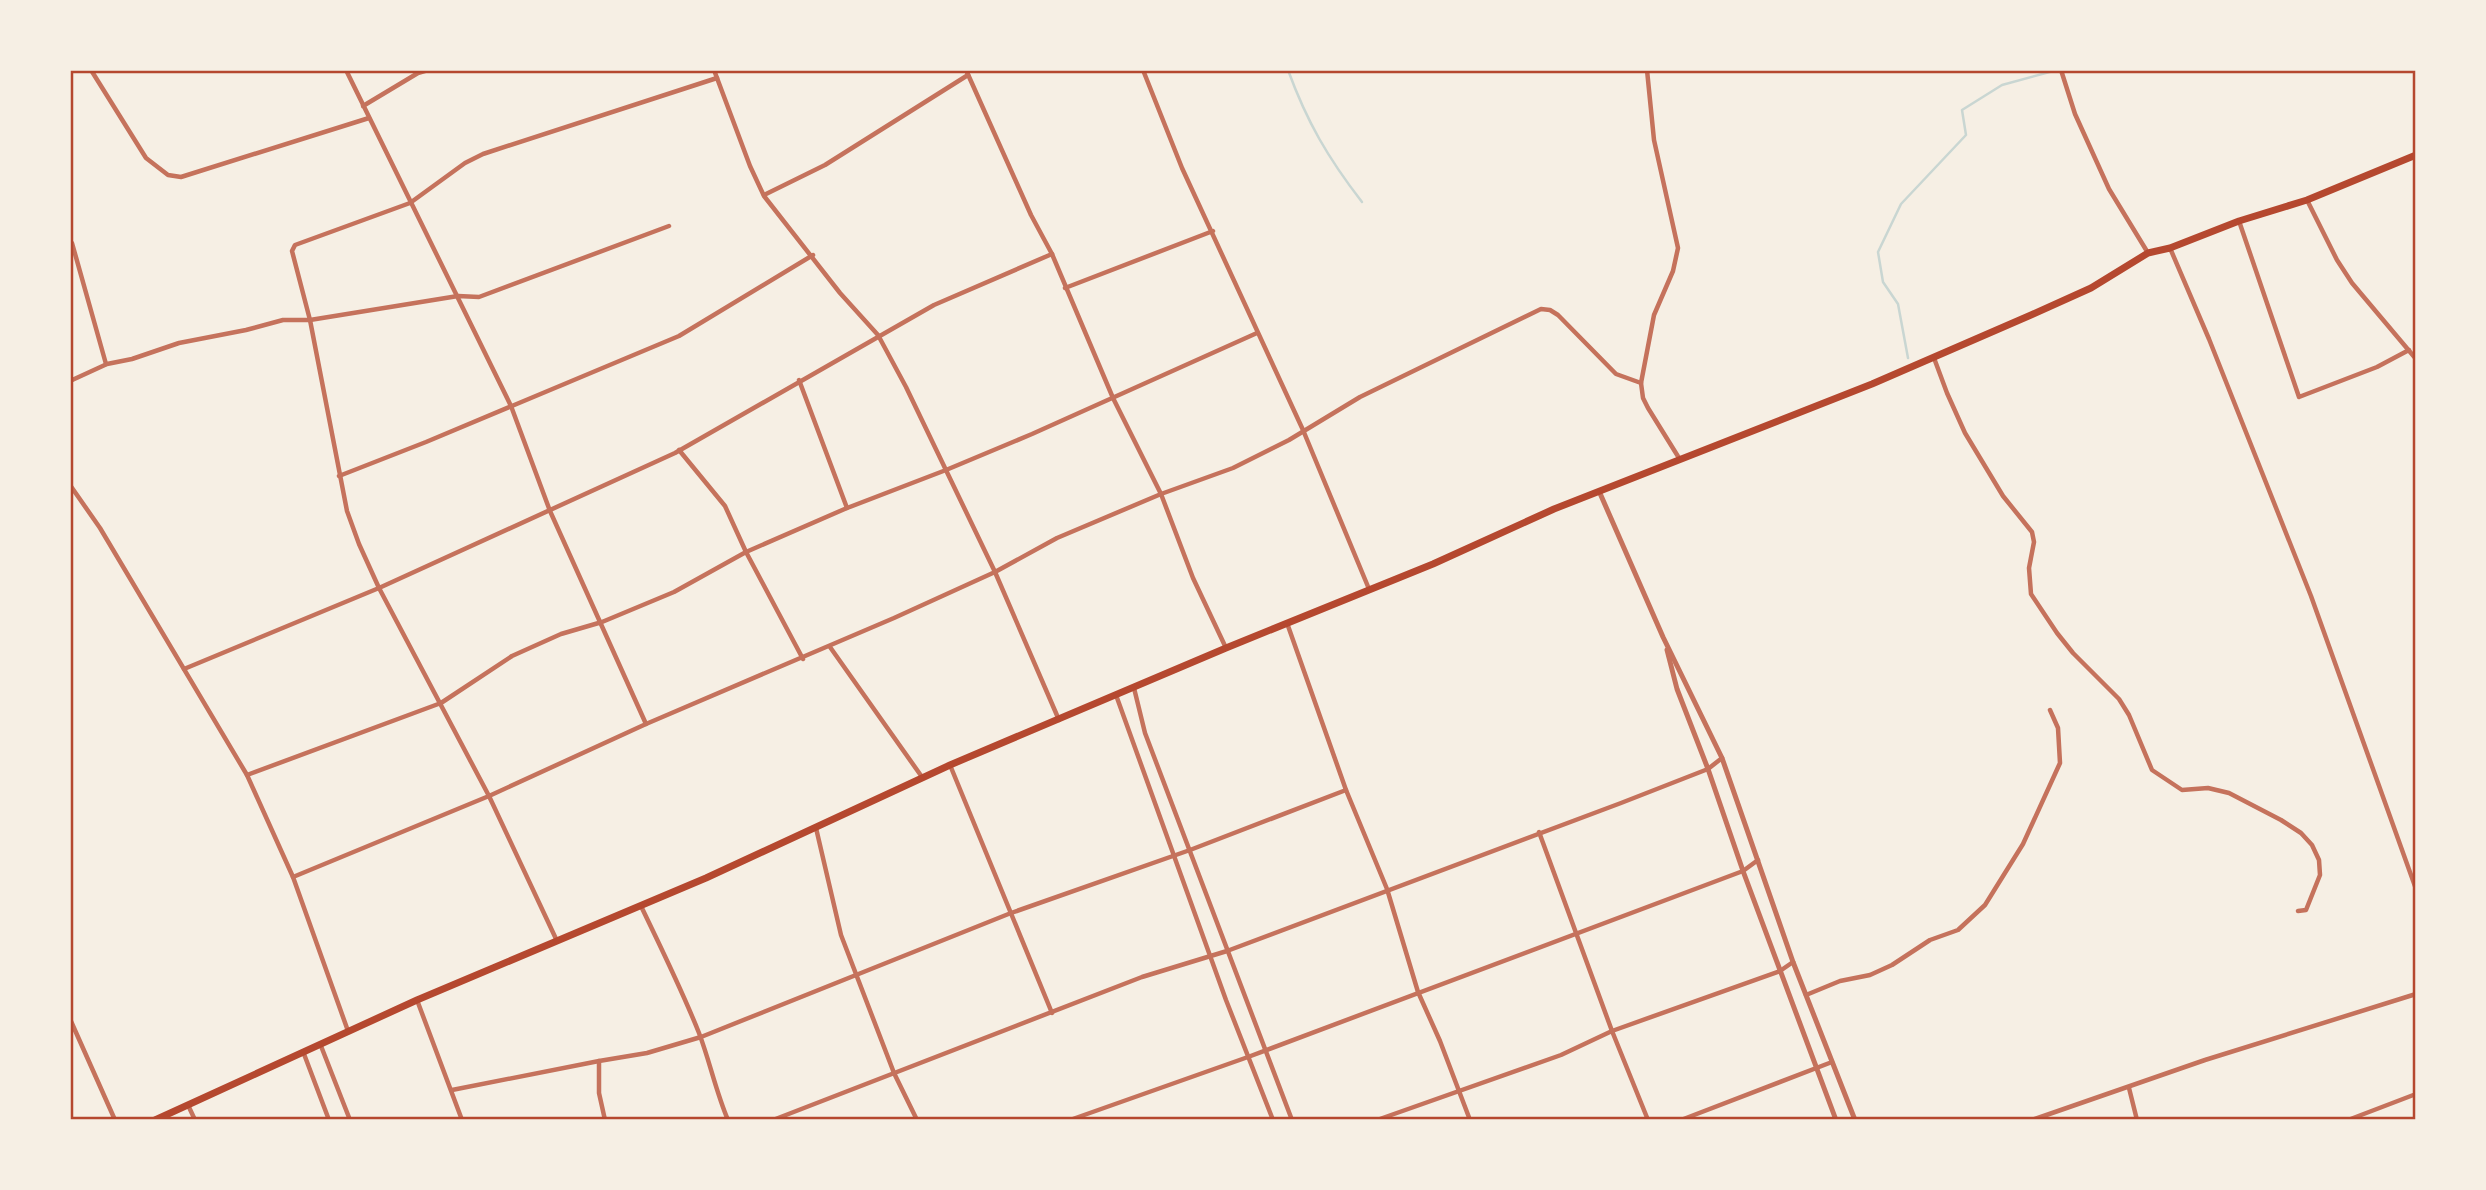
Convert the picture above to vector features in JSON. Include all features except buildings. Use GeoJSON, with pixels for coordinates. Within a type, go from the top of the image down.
{"type":"FeatureCollection","features":[{"type":"Feature","properties":{"kind":"main road"},"geometry":{"type":"LineString","coordinates":[[155,1120],[418,1000],[558,942],[816,828],[950,765],[1370,590],[1598,491],[1872,384],[2091,288],[2148,253],[2170,248],[2239,221],[2307,200],[2416,155]]}},
{"type":"Feature","properties":{"kind":"street"},"geometry":{"type":"LineString","coordinates":[[91,70],[146,158],[168,175],[181,177],[369,118]]}},
{"type":"Feature","properties":{"kind":"street"},"geometry":{"type":"LineString","coordinates":[[346,70],[511,406],[550,511],[646,724]]}},
{"type":"Feature","properties":{"kind":"street"},"geometry":{"type":"LineString","coordinates":[[363,106],[418,73],[428,70]]}},
{"type":"Feature","properties":{"kind":"street"},"geometry":{"type":"LineString","coordinates":[[715,70],[750,166],[764,195],[840,293],[878,335],[995,572],[1059,720]]}},
{"type":"Feature","properties":{"kind":"street"},"geometry":{"type":"LineString","coordinates":[[1143,70],[1182,168],[1213,230],[1303,430],[1370,590]]}},
{"type":"Feature","properties":{"kind":"street"},"geometry":{"type":"LineString","coordinates":[[1647,70],[1654,140],[1678,248],[1673,271],[1654,316],[1641,383],[1643,398],[1648,408],[1679,458]]}},
{"type":"Feature","properties":{"kind":"street"},"geometry":{"type":"LineString","coordinates":[[2061,70],[2076,114],[2109,190],[2148,253]]}},
{"type":"Feature","properties":{"kind":"street"},"geometry":{"type":"LineString","coordinates":[[764,195],[825,165],[967,73],[1031,215],[1052,254],[1113,398],[1161,494],[1194,578],[1226,648]]}},
{"type":"Feature","properties":{"kind":"street"},"geometry":{"type":"LineString","coordinates":[[558,942],[489,796],[379,588],[355,533],[339,476],[310,320],[292,251],[295,245],[410,203],[465,163],[483,154],[718,78]]}},
{"type":"Feature","properties":{"kind":"street"},"geometry":{"type":"LineString","coordinates":[[2307,200],[2337,260],[2352,283],[2416,359]]}},
{"type":"Feature","properties":{"kind":"street"},"geometry":{"type":"LineString","coordinates":[[2239,221],[2299,397],[2377,367],[2409,349]]}},
{"type":"Feature","properties":{"kind":"street"},"geometry":{"type":"LineString","coordinates":[[70,381],[107,364],[132,359],[179,343],[283,320],[310,320],[458,296],[479,296],[669,226]]}},
{"type":"Feature","properties":{"kind":"street"},"geometry":{"type":"LineString","coordinates":[[1065,288],[1213,230]]}},
{"type":"Feature","properties":{"kind":"street"},"geometry":{"type":"LineString","coordinates":[[72,243],[107,364]]}},
{"type":"Feature","properties":{"kind":"street"},"geometry":{"type":"LineString","coordinates":[[2170,248],[2311,596],[2416,889]]}},
{"type":"Feature","properties":{"kind":"street"},"geometry":{"type":"LineString","coordinates":[[184,669],[379,588],[679,450],[934,305],[1052,254]]}},
{"type":"Feature","properties":{"kind":"street"},"geometry":{"type":"LineString","coordinates":[[339,476],[679,336],[813,256]]}},
{"type":"Feature","properties":{"kind":"street"},"geometry":{"type":"LineString","coordinates":[[293,877],[489,796],[646,724],[803,659],[995,572],[1057,538],[1161,494],[1233,468],[1382,386],[1541,309],[1558,315],[1616,374],[1641,383]]}},
{"type":"Feature","properties":{"kind":"street"},"geometry":{"type":"LineString","coordinates":[[247,775],[441,703],[512,656],[561,634],[602,622],[674,592],[746,552],[847,508],[946,470],[1258,333]]}},
{"type":"Feature","properties":{"kind":"street"},"geometry":{"type":"LineString","coordinates":[[1934,357],[1965,433],[2003,496],[2032,532],[2034,542],[2029,568],[2031,594],[2073,653],[2119,699],[2129,715],[2152,770],[2182,790],[2208,788],[2229,793],[2281,820],[2301,833],[2312,845],[2319,860],[2320,875],[2306,911],[2298,911]]}},
{"type":"Feature","properties":{"kind":"street"},"geometry":{"type":"LineString","coordinates":[[799,380],[847,508]]}},
{"type":"Feature","properties":{"kind":"street"},"geometry":{"type":"LineString","coordinates":[[679,450],[725,506],[746,552],[803,659]]}},
{"type":"Feature","properties":{"kind":"street"},"geometry":{"type":"LineString","coordinates":[[70,485],[100,528],[247,775],[293,877],[348,1032]]}},
{"type":"Feature","properties":{"kind":"street"},"geometry":{"type":"LineString","coordinates":[[1598,491],[1663,637],[1722,758],[1793,962],[1855,1120]]}},
{"type":"Feature","properties":{"kind":"street"},"geometry":{"type":"LineString","coordinates":[[1287,623],[1346,790],[1387,889],[1418,992],[1470,1120]]}},
{"type":"Feature","properties":{"kind":"street"},"geometry":{"type":"LineString","coordinates":[[1663,637],[1677,689],[1836,1120]]}},
{"type":"Feature","properties":{"kind":"street"},"geometry":{"type":"LineString","coordinates":[[830,647],[923,778]]}},
{"type":"Feature","properties":{"kind":"street"},"geometry":{"type":"LineString","coordinates":[[1134,687],[1145,733],[1292,1120]]}},
{"type":"Feature","properties":{"kind":"street"},"geometry":{"type":"LineString","coordinates":[[1115,695],[1273,1120]]}},
{"type":"Feature","properties":{"kind":"street"},"geometry":{"type":"LineString","coordinates":[[1806,995],[1840,981],[1870,975],[1892,965],[1930,940],[1958,930],[1985,905],[2023,844],[2060,763],[2058,728],[2050,710]]}},
{"type":"Feature","properties":{"kind":"street"},"geometry":{"type":"LineString","coordinates":[[773,1120],[1142,977],[1227,951],[1708,769],[1722,758]]}},
{"type":"Feature","properties":{"kind":"street"},"geometry":{"type":"LineString","coordinates":[[950,765],[1052,1013]]}},
{"type":"Feature","properties":{"kind":"street"},"geometry":{"type":"LineString","coordinates":[[452,1090],[647,1053],[701,1037],[1011,913],[1190,850],[1346,790]]}},
{"type":"Feature","properties":{"kind":"street"},"geometry":{"type":"LineString","coordinates":[[816,828],[841,935],[894,1073],[917,1120]]}},
{"type":"Feature","properties":{"kind":"street"},"geometry":{"type":"LineString","coordinates":[[1539,832],[1612,1031],[1648,1120]]}},
{"type":"Feature","properties":{"kind":"street"},"geometry":{"type":"LineString","coordinates":[[1070,1120],[1265,1051],[1743,872],[1759,860]]}},
{"type":"Feature","properties":{"kind":"street"},"geometry":{"type":"LineString","coordinates":[[641,906],[701,1037],[728,1120]]}},
{"type":"Feature","properties":{"kind":"street"},"geometry":{"type":"LineString","coordinates":[[1377,1120],[1561,1055],[1612,1031],[1780,971],[1793,962]]}},
{"type":"Feature","properties":{"kind":"street"},"geometry":{"type":"LineString","coordinates":[[2032,1120],[2205,1060],[2416,994]]}},
{"type":"Feature","properties":{"kind":"street"},"geometry":{"type":"LineString","coordinates":[[418,1000],[462,1120]]}},
{"type":"Feature","properties":{"kind":"street"},"geometry":{"type":"LineString","coordinates":[[70,1018],[115,1120]]}},
{"type":"Feature","properties":{"kind":"street"},"geometry":{"type":"LineString","coordinates":[[321,1046],[349,1120]]}},
{"type":"Feature","properties":{"kind":"street"},"geometry":{"type":"LineString","coordinates":[[304,1054],[329,1120]]}},
{"type":"Feature","properties":{"kind":"street"},"geometry":{"type":"LineString","coordinates":[[599,1061],[599,1093],[605,1120]]}},
{"type":"Feature","properties":{"kind":"street"},"geometry":{"type":"LineString","coordinates":[[1681,1120],[1832,1062]]}},
{"type":"Feature","properties":{"kind":"street"},"geometry":{"type":"LineString","coordinates":[[2129,1088],[2137,1120]]}},
{"type":"Feature","properties":{"kind":"street"},"geometry":{"type":"LineString","coordinates":[[2348,1120],[2416,1094]]}},
{"type":"Feature","properties":{"kind":"street"},"geometry":{"type":"LineString","coordinates":[[188,1105],[195,1120]]}},
{"type":"Feature","properties":{"kind":"waterway"},"geometry":{"type":"LineString","coordinates":[[1288,70],[1319,139],[1362,202]]}},
{"type":"Feature","properties":{"kind":"waterway"},"geometry":{"type":"LineString","coordinates":[[1908,358],[1898,304],[1883,282],[1878,252],[1901,204],[1966,135],[1962,110],[2002,85],[2057,70]]}}]}
